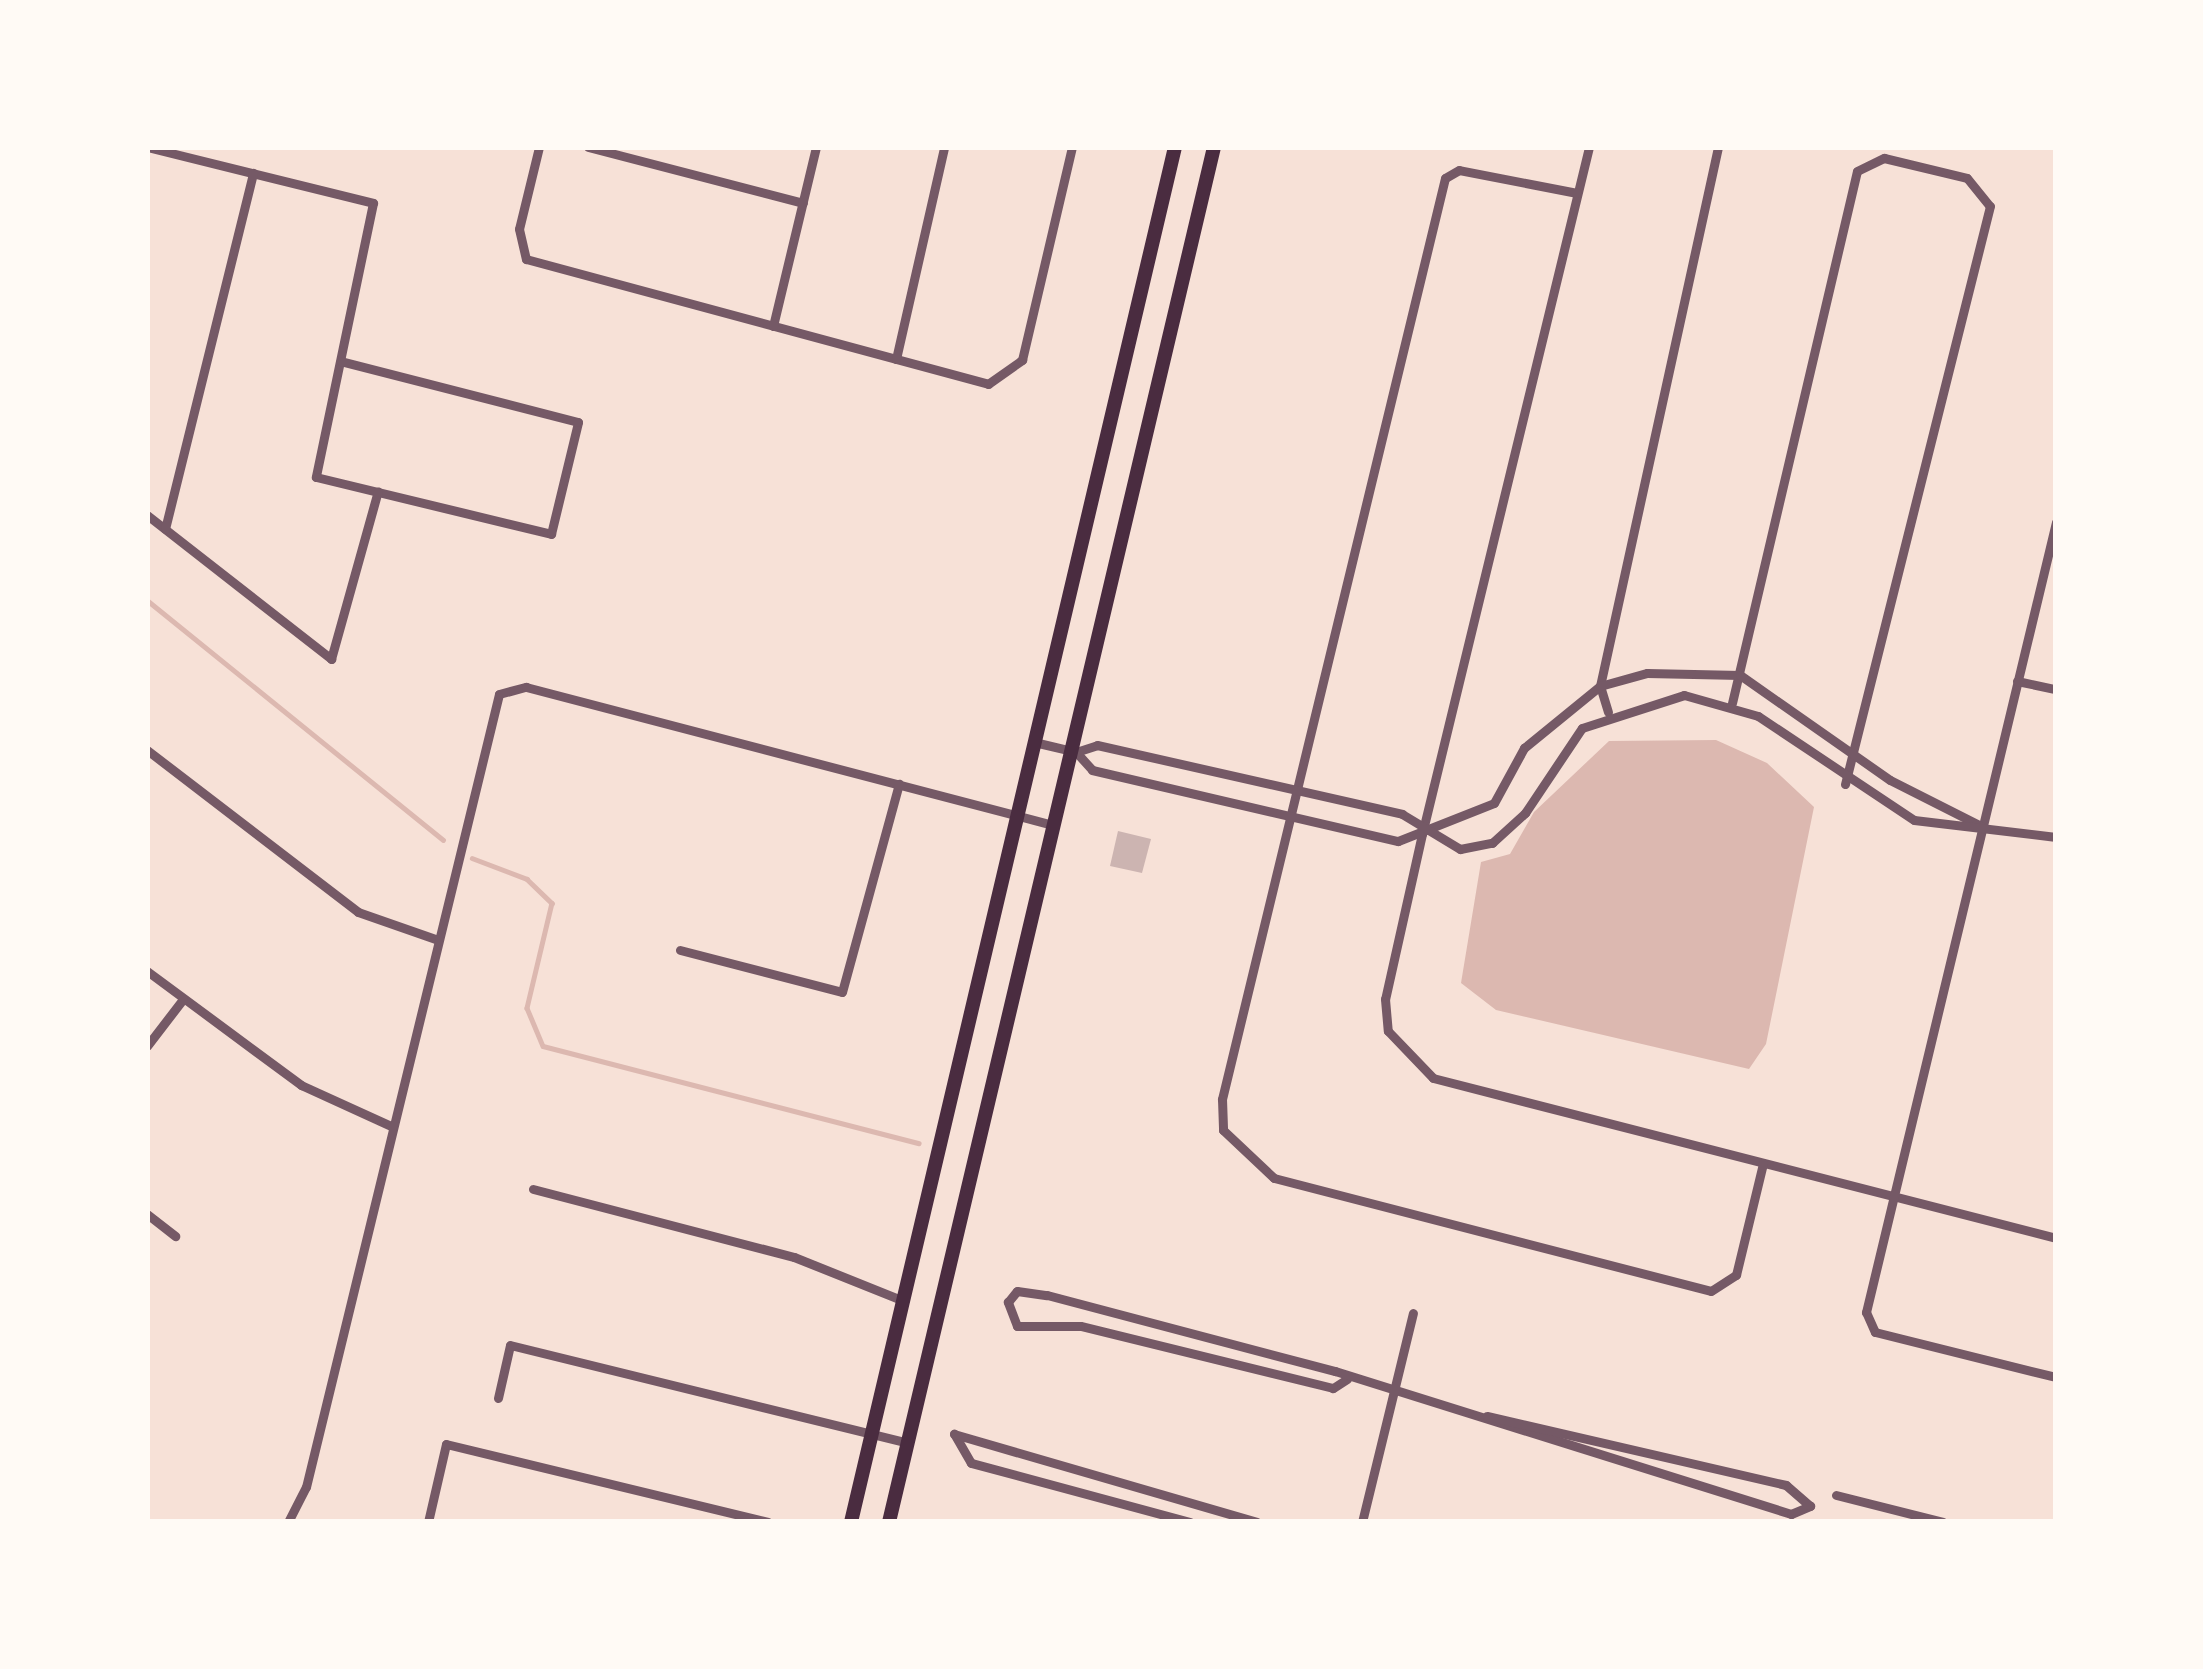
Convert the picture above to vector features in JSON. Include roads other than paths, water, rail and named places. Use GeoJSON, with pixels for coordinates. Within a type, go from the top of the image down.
{"type":"FeatureCollection","features":[{"type":"Feature","properties":{"kind":"main road"},"geometry":{"type":"LineString","coordinates":[[851,1522],[1175,147]]}},
{"type":"Feature","properties":{"kind":"main road"},"geometry":{"type":"LineString","coordinates":[[889,1522],[1214,147]]}},
{"type":"Feature","properties":{"kind":"street"},"geometry":{"type":"LineString","coordinates":[[147,147],[373,203],[316,477],[551,534],[578,422],[341,361]]}},
{"type":"Feature","properties":{"kind":"street"},"geometry":{"type":"LineString","coordinates":[[539,147],[518,229],[526,259],[988,384],[1015,373],[1072,147]]}},
{"type":"Feature","properties":{"kind":"street"},"geometry":{"type":"LineString","coordinates":[[588,147],[802,203]]}},
{"type":"Feature","properties":{"kind":"street"},"geometry":{"type":"LineString","coordinates":[[773,326],[816,147]]}},
{"type":"Feature","properties":{"kind":"street"},"geometry":{"type":"LineString","coordinates":[[896,359],[944,147]]}},
{"type":"Feature","properties":{"kind":"street"},"geometry":{"type":"LineString","coordinates":[[1588,147],[1385,999],[1406,1060],[1433,1078],[2056,1238]]}},
{"type":"Feature","properties":{"kind":"street"},"geometry":{"type":"LineString","coordinates":[[1608,712],[1600,686],[1718,147]]}},
{"type":"Feature","properties":{"kind":"street"},"geometry":{"type":"LineString","coordinates":[[1732,703],[1857,171],[1870,162],[1984,189],[1990,206],[1857,757],[1845,784]]}},
{"type":"Feature","properties":{"kind":"street"},"geometry":{"type":"LineString","coordinates":[[1577,193],[1459,170],[1444,178],[1222,1099],[1223,1130],[1242,1157],[1274,1178],[1711,1291],[1736,1275],[1763,1163]]}},
{"type":"Feature","properties":{"kind":"street"},"geometry":{"type":"LineString","coordinates":[[165,529],[253,173]]}},
{"type":"Feature","properties":{"kind":"street"},"geometry":{"type":"LineString","coordinates":[[147,515],[331,658],[378,491]]}},
{"type":"Feature","properties":{"kind":"street"},"geometry":{"type":"LineString","coordinates":[[2056,522],[1866,1312],[1875,1332],[2056,1377]]}},
{"type":"Feature","properties":{"kind":"street"},"geometry":{"type":"LineString","coordinates":[[1034,742],[1073,752],[1093,770],[1397,841],[1494,803],[1524,748],[1600,686],[1647,673],[1740,675],[1857,757],[1982,826]]}},
{"type":"Feature","properties":{"kind":"street"},"geometry":{"type":"LineString","coordinates":[[2017,681],[2056,689]]}},
{"type":"Feature","properties":{"kind":"street"},"geometry":{"type":"LineString","coordinates":[[288,1522],[306,1487],[499,694],[526,687],[1053,825]]}},
{"type":"Feature","properties":{"kind":"street"},"geometry":{"type":"LineString","coordinates":[[1073,752],[1097,745],[1402,814],[1422,834],[1460,850],[1492,843],[1525,813],[1549,763],[1608,712],[1684,695],[1732,703],[1845,784],[1914,820],[2056,837]]}},
{"type":"Feature","properties":{"kind":"street"},"geometry":{"type":"LineString","coordinates":[[147,750],[358,912],[438,940]]}},
{"type":"Feature","properties":{"kind":"street"},"geometry":{"type":"LineString","coordinates":[[1154,785],[1160,758]]}},
{"type":"Feature","properties":{"kind":"street"},"geometry":{"type":"LineString","coordinates":[[680,950],[842,992],[899,784]]}},
{"type":"Feature","properties":{"kind":"street"},"geometry":{"type":"LineString","coordinates":[[147,971],[301,1085],[393,1127]]}},
{"type":"Feature","properties":{"kind":"street"},"geometry":{"type":"LineString","coordinates":[[147,1046],[182,999]]}},
{"type":"Feature","properties":{"kind":"street"},"geometry":{"type":"LineString","coordinates":[[533,1189],[794,1257],[904,1301]]}},
{"type":"Feature","properties":{"kind":"street"},"geometry":{"type":"LineString","coordinates":[[147,1214],[175,1236]]}},
{"type":"Feature","properties":{"kind":"street"},"geometry":{"type":"LineString","coordinates":[[1347,1379],[1334,1388],[1080,1326],[1017,1326],[1008,1302],[1017,1291],[1047,1295],[1486,1416],[1786,1485],[1810,1506],[1790,1514],[1486,1416]]}},
{"type":"Feature","properties":{"kind":"street"},"geometry":{"type":"LineString","coordinates":[[1362,1522],[1413,1313]]}},
{"type":"Feature","properties":{"kind":"street"},"geometry":{"type":"LineString","coordinates":[[499,1398],[510,1346],[908,1443]]}},
{"type":"Feature","properties":{"kind":"street"},"geometry":{"type":"LineString","coordinates":[[1190,1522],[971,1463],[954,1434],[1256,1522]]}},
{"type":"Feature","properties":{"kind":"street"},"geometry":{"type":"LineString","coordinates":[[428,1522],[446,1444],[768,1522]]}},
{"type":"Feature","properties":{"kind":"street"},"geometry":{"type":"LineString","coordinates":[[1836,1496],[1943,1522]]}},
{"type":"Feature","properties":{"kind":"waterway"},"geometry":{"type":"LineString","coordinates":[[147,600],[443,840]]}},
{"type":"Feature","properties":{"kind":"waterway"},"geometry":{"type":"LineString","coordinates":[[472,858],[527,879],[552,903],[527,1008],[543,1046],[919,1143]]}}]}
